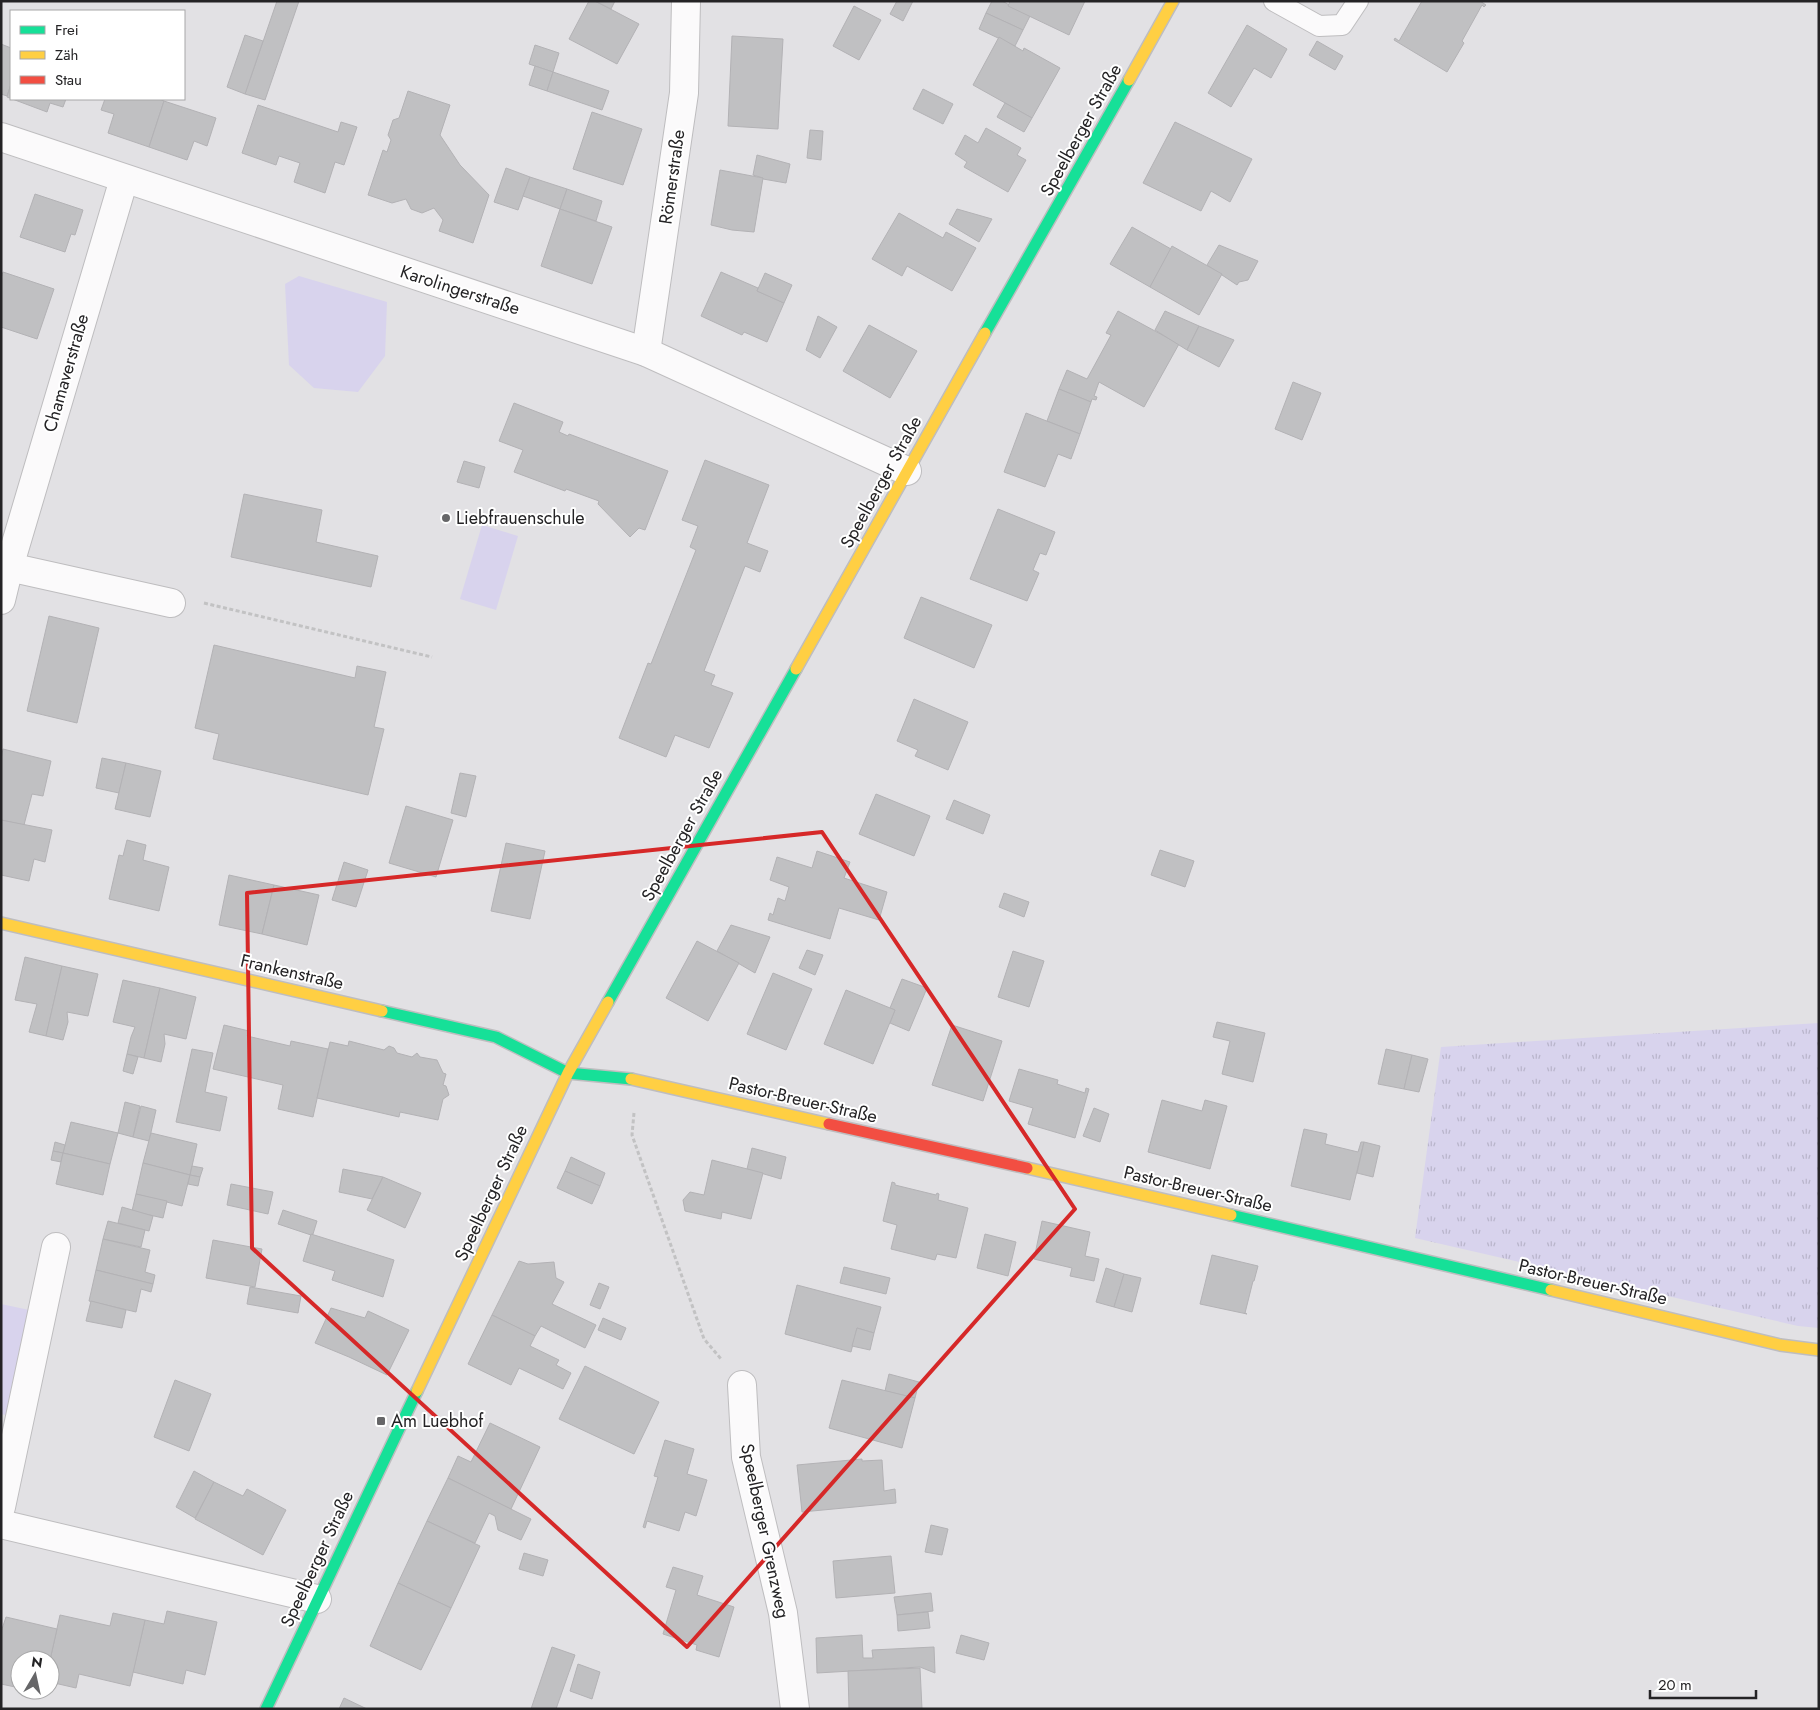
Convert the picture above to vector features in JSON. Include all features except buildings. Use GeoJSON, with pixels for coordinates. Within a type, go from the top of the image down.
{"type":"FeatureCollection","features":[{"type":"Feature","properties":{"kind":"street","name":"Römerstraße"},"geometry":{"type":"LineString","coordinates":[[646,352],[684,93],[686,1]]}},
{"type":"Feature","properties":{"kind":"street","name":"Speelberger Straße"},"geometry":{"type":"LineString","coordinates":[[266,1709],[568,1073],[1173,1]]}},
{"type":"Feature","properties":{"kind":"street","name":"Karolingerstraße"},"geometry":{"type":"LineString","coordinates":[[1,138],[646,352],[907,472]]}},
{"type":"Feature","properties":{"kind":"street","name":"Chamaverstraße"},"geometry":{"type":"LineString","coordinates":[[1,600],[9,567],[124,179]]}},
{"type":"Feature","properties":{"kind":"street"},"geometry":{"type":"LineString","coordinates":[[9,567],[171,603]]}},
{"type":"Feature","properties":{"kind":"street","name":"Frankenstraße"},"geometry":{"type":"LineString","coordinates":[[1,923],[496,1037],[568,1073]]}},
{"type":"Feature","properties":{"kind":"street","name":"Pastor-Breuer-Straße"},"geometry":{"type":"LineString","coordinates":[[568,1073],[638,1080],[1303,1231],[1780,1345],[1819,1350]]}},
{"type":"Feature","properties":{"kind":"street"},"geometry":{"type":"LineString","coordinates":[[1,1507],[56,1247]]}},
{"type":"Feature","properties":{"kind":"street","name":"Speelberger Grenzweg"},"geometry":{"type":"LineString","coordinates":[[742,1385],[746,1457],[784,1613],[794,1709]]}},
{"type":"Feature","properties":{"kind":"street"},"geometry":{"type":"LineString","coordinates":[[1,1524],[318,1599]]}},
{"type":"Feature","properties":{"kind":"lane"},"geometry":{"type":"LineString","coordinates":[[1274,1],[1319,26],[1342,24],[1358,1]]}},
{"type":"Feature","properties":{"kind":"path"},"geometry":{"type":"LineString","coordinates":[[171,603],[180,598],[432,657]]}},
{"type":"Feature","properties":{"kind":"path"},"geometry":{"type":"LineString","coordinates":[[638,1080],[632,1135],[704,1339],[742,1385]]}},
{"type":"Feature","properties":{"kind":"highlighted area"},"geometry":{"type":"Polygon","coordinates":[[[822,832],[1075,1209],[687,1647],[252,1248],[247,893],[822,832]]]}},
{"type":"Feature","properties":{"kind":"green space"},"geometry":{"type":"Polygon","coordinates":[[[299,276],[387,302],[385,356],[358,392],[314,388],[289,365],[285,284],[299,276]]]}},
{"type":"Feature","properties":{"kind":"green space"},"geometry":{"type":"Polygon","coordinates":[[[482,525],[518,536],[496,610],[460,599],[482,525]]]}},
{"type":"Feature","properties":{"kind":"green space"},"geometry":{"type":"Polygon","coordinates":[[[1819,1023],[1819,1328],[1798,1326],[1415,1238],[1441,1047],[1819,1023]]]}},
{"type":"Feature","properties":{"kind":"green space"},"geometry":{"type":"Polygon","coordinates":[[[1,1304],[34,1311],[10,1416],[1,1414],[1,1304]]]}},
{"type":"Feature","properties":{"kind":"traffic: fast"},"geometry":{"type":"LineString","coordinates":[[985,333],[1129,80]]}},
{"type":"Feature","properties":{"kind":"traffic: fast"},"geometry":{"type":"LineString","coordinates":[[608,1002],[796,669]]}},
{"type":"Feature","properties":{"kind":"traffic: fast"},"geometry":{"type":"LineString","coordinates":[[382,1011],[496,1037],[568,1073],[631,1079]]}},
{"type":"Feature","properties":{"kind":"traffic: fast"},"geometry":{"type":"LineString","coordinates":[[1231,1215],[1551,1290]]}},
{"type":"Feature","properties":{"kind":"traffic: fast"},"geometry":{"type":"LineString","coordinates":[[266,1709],[417,1391]]}},
{"type":"Feature","properties":{"kind":"traffic: slow"},"geometry":{"type":"LineString","coordinates":[[1129,80],[1173,1]]}},
{"type":"Feature","properties":{"kind":"traffic: slow"},"geometry":{"type":"LineString","coordinates":[[796,669],[985,333]]}},
{"type":"Feature","properties":{"kind":"traffic: slow"},"geometry":{"type":"LineString","coordinates":[[1,923],[382,1011]]}},
{"type":"Feature","properties":{"kind":"traffic: slow"},"geometry":{"type":"LineString","coordinates":[[417,1391],[568,1073],[608,1002]]}},
{"type":"Feature","properties":{"kind":"traffic: slow"},"geometry":{"type":"LineString","coordinates":[[631,1079],[829,1124]]}},
{"type":"Feature","properties":{"kind":"traffic: slow"},"geometry":{"type":"LineString","coordinates":[[1027,1168],[1231,1215]]}},
{"type":"Feature","properties":{"kind":"traffic: slow"},"geometry":{"type":"LineString","coordinates":[[1551,1290],[1780,1345],[1819,1350]]}},
{"type":"Feature","properties":{"kind":"traffic: jam"},"geometry":{"type":"LineString","coordinates":[[829,1124],[1027,1168]]}},
{"type":"Feature","properties":{"kind":"place","name":"Liebfrauenschule"},"geometry":{"type":"Point","coordinates":[446,518]}},
{"type":"Feature","properties":{"kind":"place","name":"Am Luebhof"},"geometry":{"type":"Point","coordinates":[381,1421]}}]}
